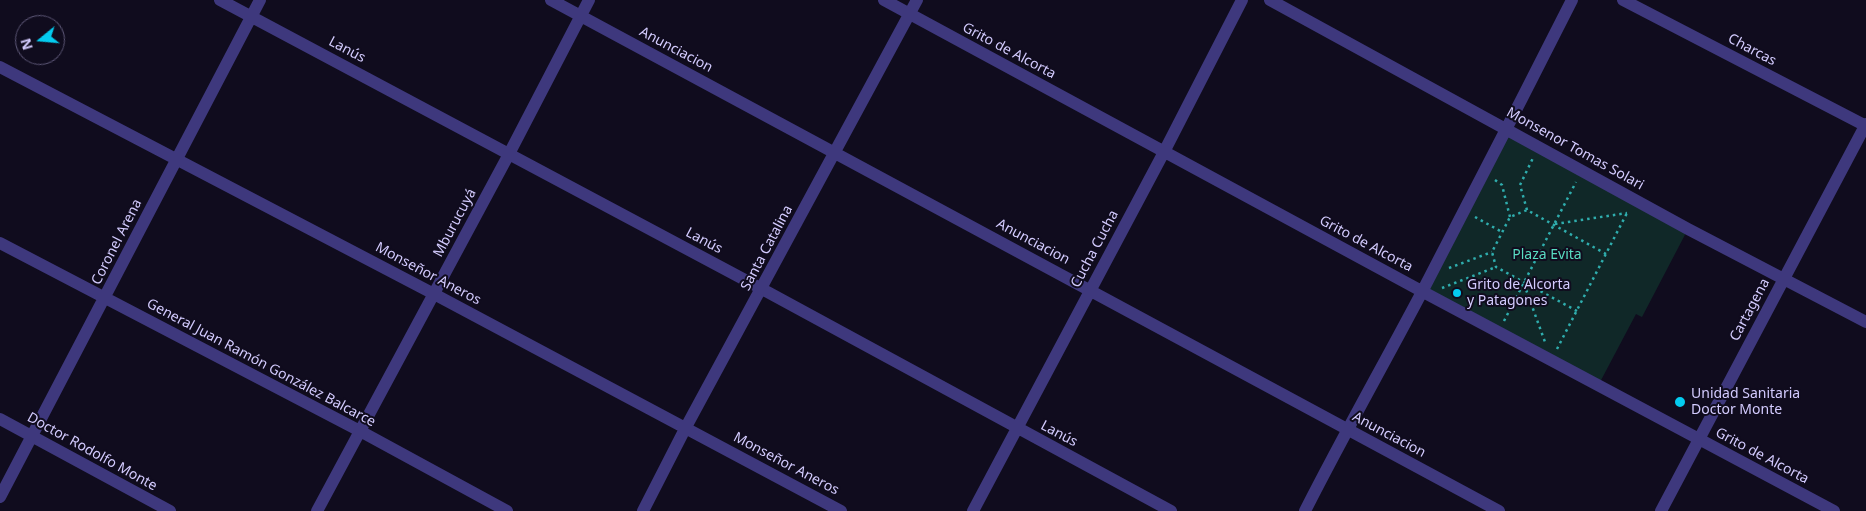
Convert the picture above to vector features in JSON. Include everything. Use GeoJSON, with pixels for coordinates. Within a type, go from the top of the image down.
{"type":"FeatureCollection","features":[{"type":"Feature","properties":{"kind":"street","name":"Lanús"},"geometry":{"type":"LineString","coordinates":[[220,0],[762,289],[1171,511]]}},
{"type":"Feature","properties":{"kind":"street","name":"Coronel Arena"},"geometry":{"type":"LineString","coordinates":[[0,496],[260,0]]}},
{"type":"Feature","properties":{"kind":"street","name":"Anunciacion"},"geometry":{"type":"LineString","coordinates":[[551,0],[1499,511]]}},
{"type":"Feature","properties":{"kind":"street","name":"Mburucuyá"},"geometry":{"type":"LineString","coordinates":[[317,511],[509,154],[589,0]]}},
{"type":"Feature","properties":{"kind":"street","name":"Grito de Alcorta"},"geometry":{"type":"LineString","coordinates":[[884,0],[1498,332],[1834,511]]}},
{"type":"Feature","properties":{"kind":"street","name":"Santa Catalina"},"geometry":{"type":"LineString","coordinates":[[643,511],[686,427],[917,0]]}},
{"type":"Feature","properties":{"kind":"street","name":"Cucha Cucha"},"geometry":{"type":"LineString","coordinates":[[973,511],[1164,152],[1242,0]]}},
{"type":"Feature","properties":{"kind":"street","name":"Monsenor Tomas Solari"},"geometry":{"type":"LineString","coordinates":[[1270,0],[1688,229],[1866,322]]}},
{"type":"Feature","properties":{"kind":"street"},"geometry":{"type":"LineString","coordinates":[[1305,511],[1347,429],[1424,292],[1430,275],[1572,0]]}},
{"type":"Feature","properties":{"kind":"street","name":"Charcas"},"geometry":{"type":"LineString","coordinates":[[1623,0],[1866,125]]}},
{"type":"Feature","properties":{"kind":"street","name":"Monseñor Aneros"},"geometry":{"type":"LineString","coordinates":[[0,67],[686,427],[841,511]]}},
{"type":"Feature","properties":{"kind":"street","name":"Cartagena"},"geometry":{"type":"LineString","coordinates":[[1661,511],[1866,125]]}},
{"type":"Feature","properties":{"kind":"street","name":"General Juan Ramón González Balcarce"},"geometry":{"type":"LineString","coordinates":[[0,243],[507,511]]}},
{"type":"Feature","properties":{"kind":"street","name":"Doctor Rodolfo Monte"},"geometry":{"type":"LineString","coordinates":[[0,419],[170,511]]}},
{"type":"Feature","properties":{"kind":"path"},"geometry":{"type":"LineString","coordinates":[[1538,146],[1520,185],[1527,210],[1606,254]]}},
{"type":"Feature","properties":{"kind":"path"},"geometry":{"type":"LineString","coordinates":[[1498,332],[1582,171]]}},
{"type":"Feature","properties":{"kind":"path"},"geometry":{"type":"LineString","coordinates":[[1484,172],[1502,185],[1510,216],[1492,252],[1496,267],[1577,311]]}},
{"type":"Feature","properties":{"kind":"path"},"geometry":{"type":"LineString","coordinates":[[1552,360],[1627,213],[1632,198]]}},
{"type":"Feature","properties":{"kind":"path"},"geometry":{"type":"LineString","coordinates":[[1510,216],[1527,210]]}},
{"type":"Feature","properties":{"kind":"path"},"geometry":{"type":"LineString","coordinates":[[1464,211],[1502,232]]}},
{"type":"Feature","properties":{"kind":"path"},"geometry":{"type":"LineString","coordinates":[[1553,225],[1627,213]]}},
{"type":"Feature","properties":{"kind":"path"},"geometry":{"type":"LineString","coordinates":[[1430,275],[1492,252]]}},
{"type":"Feature","properties":{"kind":"path"},"geometry":{"type":"LineString","coordinates":[[1424,292],[1496,267]]}},
{"type":"Feature","properties":{"kind":"path"},"geometry":{"type":"LineString","coordinates":[[1523,283],[1552,360]]}},
{"type":"Feature","properties":{"kind":"green space","name":"Plaza Evita"},"geometry":{"type":"Polygon","coordinates":[[[1507,129],[1688,229],[1642,317],[1636,314],[1599,384],[1422,291],[1507,129]]]}},
{"type":"Feature","properties":{"kind":"place","name":"Grito de Alcorta y Patagones"},"geometry":{"type":"Point","coordinates":[1457,293]}},
{"type":"Feature","properties":{"kind":"place","name":"Unidad Sanitaria Doctor Monte"},"geometry":{"type":"Point","coordinates":[1680,402]}}]}
